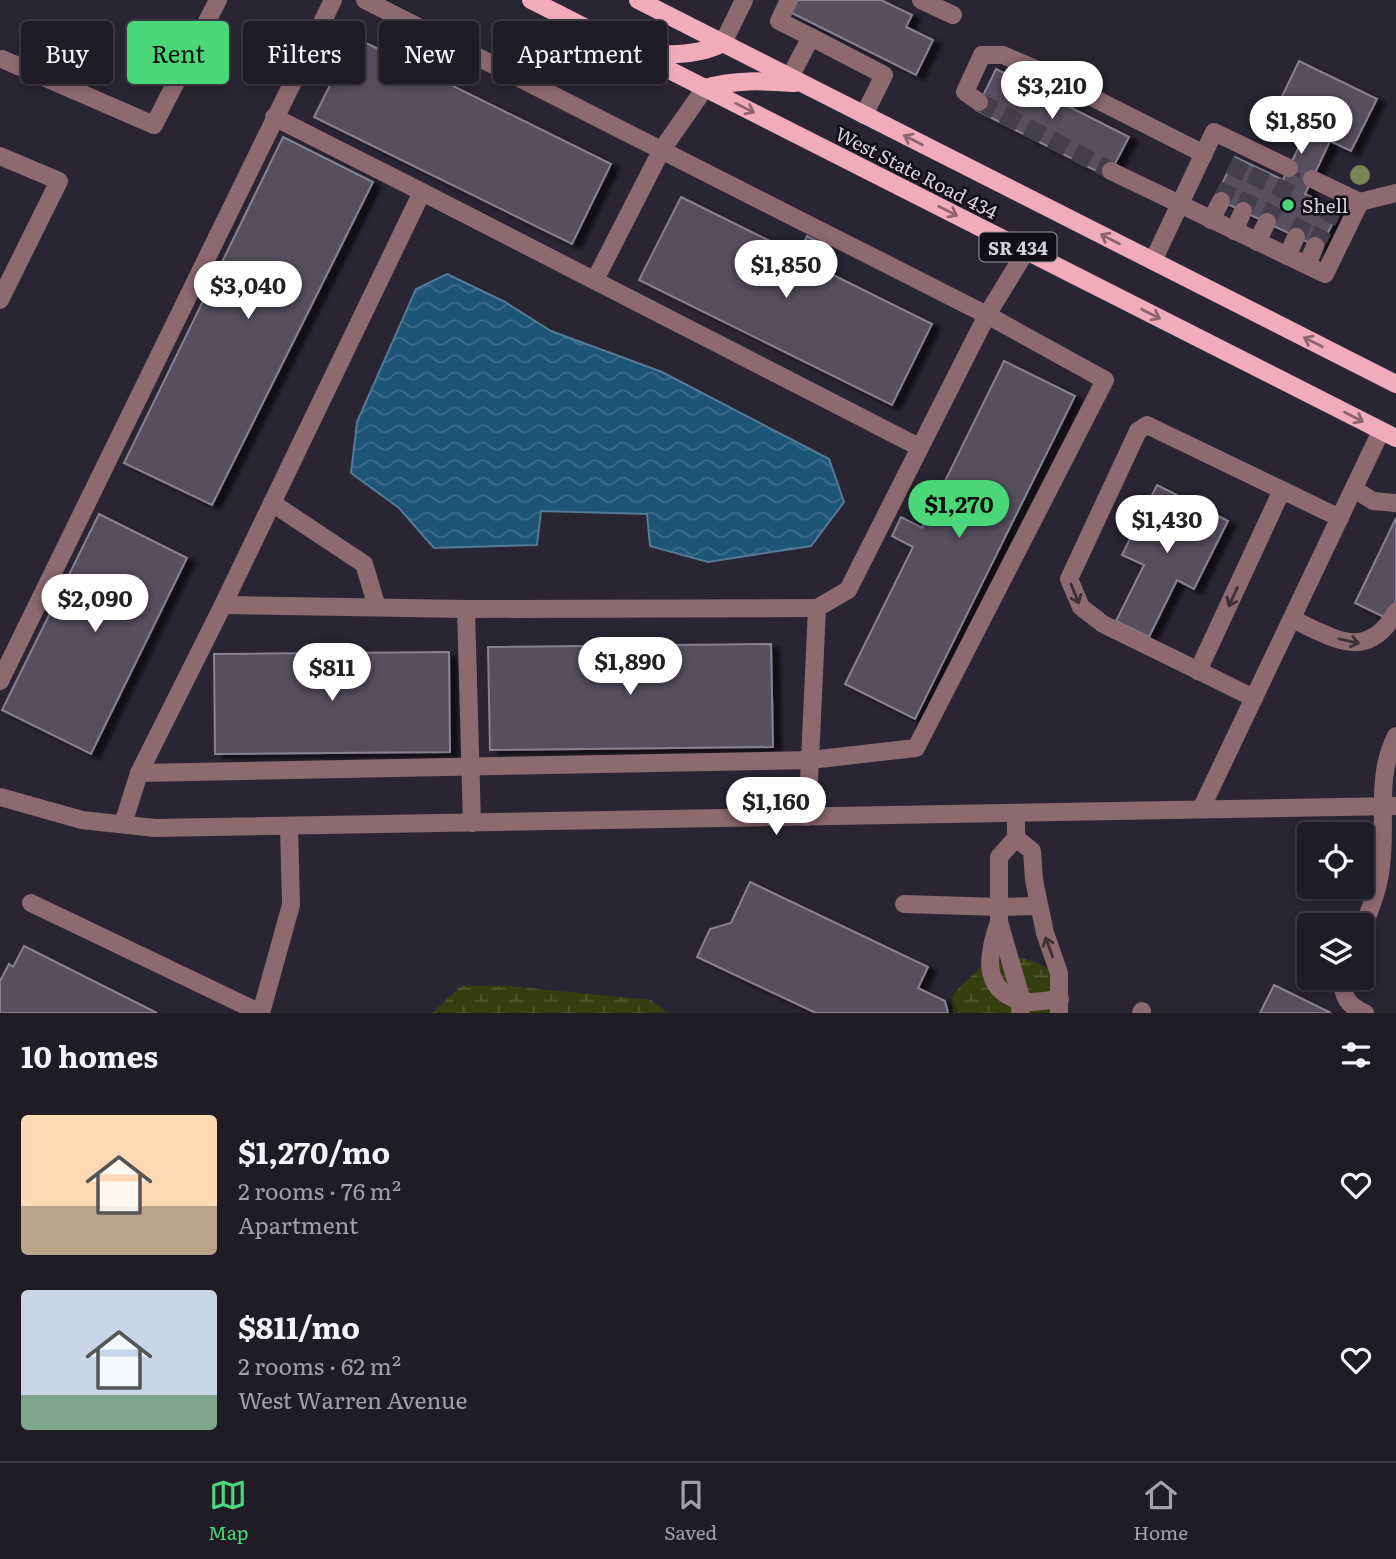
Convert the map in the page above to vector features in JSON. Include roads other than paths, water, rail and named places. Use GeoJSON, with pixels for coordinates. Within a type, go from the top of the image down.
{"type":"FeatureCollection","features":[{"type":"Feature","properties":{"kind":"main road","name":"West State Road 434"},"geometry":{"type":"LineString","coordinates":[[531,0],[573,21]]}},
{"type":"Feature","properties":{"kind":"main road","name":"West State Road 434"},"geometry":{"type":"LineString","coordinates":[[638,0],[1396,384]]}},
{"type":"Feature","properties":{"kind":"main road"},"geometry":{"type":"LineString","coordinates":[[667,54],[695,53],[710,50],[723,43]]}},
{"type":"Feature","properties":{"kind":"main road","name":"West State Road 434"},"geometry":{"type":"LineString","coordinates":[[667,69],[1389,435]]}},
{"type":"Feature","properties":{"kind":"main road"},"geometry":{"type":"LineString","coordinates":[[705,88],[743,80],[796,80]]}},
{"type":"Feature","properties":{"kind":"street"},"geometry":{"type":"LineString","coordinates":[[2,59],[154,125],[218,0]]}},
{"type":"Feature","properties":{"kind":"street"},"geometry":{"type":"LineString","coordinates":[[0,681],[333,0]]}},
{"type":"Feature","properties":{"kind":"street"},"geometry":{"type":"LineString","coordinates":[[139,773],[810,760],[916,748],[1105,380],[987,315],[365,0]]}},
{"type":"Feature","properties":{"kind":"street"},"geometry":{"type":"LineString","coordinates":[[723,43],[744,0]]}},
{"type":"Feature","properties":{"kind":"street"},"geometry":{"type":"LineString","coordinates":[[789,0],[779,21],[884,75],[864,115]]}},
{"type":"Feature","properties":{"kind":"street"},"geometry":{"type":"LineString","coordinates":[[920,0],[953,15]]}},
{"type":"Feature","properties":{"kind":"street"},"geometry":{"type":"LineString","coordinates":[[796,80],[811,37]]}},
{"type":"Feature","properties":{"kind":"street"},"geometry":{"type":"LineString","coordinates":[[979,102],[965,92],[982,55],[1003,55],[1038,70]]}},
{"type":"Feature","properties":{"kind":"street"},"geometry":{"type":"LineString","coordinates":[[1060,81],[1204,154]]}},
{"type":"Feature","properties":{"kind":"street"},"geometry":{"type":"LineString","coordinates":[[595,280],[661,151],[705,88]]}},
{"type":"Feature","properties":{"kind":"street"},"geometry":{"type":"LineString","coordinates":[[274,117],[919,447]]}},
{"type":"Feature","properties":{"kind":"street"},"geometry":{"type":"LineString","coordinates":[[1153,261],[1214,132],[1244,154],[1265,164],[1289,168]]}},
{"type":"Feature","properties":{"kind":"street"},"geometry":{"type":"LineString","coordinates":[[0,156],[59,181],[0,300]]}},
{"type":"Feature","properties":{"kind":"street"},"geometry":{"type":"LineString","coordinates":[[1111,171],[1325,275],[1360,202]]}},
{"type":"Feature","properties":{"kind":"street"},"geometry":{"type":"LineString","coordinates":[[1316,187],[1337,201],[1360,202],[1396,193]]}},
{"type":"Feature","properties":{"kind":"street"},"geometry":{"type":"LineString","coordinates":[[122,824],[139,773],[422,192]]}},
{"type":"Feature","properties":{"kind":"street"},"geometry":{"type":"LineString","coordinates":[[1211,220],[1221,201]]}},
{"type":"Feature","properties":{"kind":"street"},"geometry":{"type":"LineString","coordinates":[[1234,231],[1243,211]]}},
{"type":"Feature","properties":{"kind":"street"},"geometry":{"type":"LineString","coordinates":[[1257,242],[1267,222]]}},
{"type":"Feature","properties":{"kind":"street"},"geometry":{"type":"LineString","coordinates":[[1287,256],[1296,237]]}},
{"type":"Feature","properties":{"kind":"street"},"geometry":{"type":"LineString","coordinates":[[1307,265],[1315,246]]}},
{"type":"Feature","properties":{"kind":"street"},"geometry":{"type":"LineString","coordinates":[[223,605],[466,609],[817,608],[848,590],[987,315],[1026,251]]}},
{"type":"Feature","properties":{"kind":"street"},"geometry":{"type":"LineString","coordinates":[[1254,698],[1103,624],[1081,607],[1069,579],[1138,431],[1147,425],[1340,519]]}},
{"type":"Feature","properties":{"kind":"street"},"geometry":{"type":"LineString","coordinates":[[1202,809],[1354,489],[1389,435]]}},
{"type":"Feature","properties":{"kind":"street"},"geometry":{"type":"LineString","coordinates":[[1354,489],[1373,501],[1396,503]]}},
{"type":"Feature","properties":{"kind":"street"},"geometry":{"type":"LineString","coordinates":[[1198,671],[1282,490]]}},
{"type":"Feature","properties":{"kind":"street"},"geometry":{"type":"LineString","coordinates":[[272,503],[364,564],[377,607]]}},
{"type":"Feature","properties":{"kind":"street"},"geometry":{"type":"LineString","coordinates":[[807,817],[817,608]]}},
{"type":"Feature","properties":{"kind":"street"},"geometry":{"type":"LineString","coordinates":[[466,609],[472,823]]}},
{"type":"Feature","properties":{"kind":"street"},"geometry":{"type":"LineString","coordinates":[[1292,619],[1332,637],[1361,644],[1377,637],[1396,612]]}},
{"type":"Feature","properties":{"kind":"street"},"geometry":{"type":"LineString","coordinates":[[1368,913],[1381,866],[1389,806],[1385,768],[1396,736]]}},
{"type":"Feature","properties":{"kind":"street"},"geometry":{"type":"LineString","coordinates":[[0,797],[82,820],[155,828],[1389,806]]}},
{"type":"Feature","properties":{"kind":"street"},"geometry":{"type":"LineString","coordinates":[[1016,813],[1016,838],[999,857],[999,915],[1021,1007],[1060,1006],[1059,973],[1045,933],[1031,851],[1016,838]]}},
{"type":"Feature","properties":{"kind":"street"},"geometry":{"type":"LineString","coordinates":[[31,904],[261,1013],[291,905],[289,826]]}},
{"type":"Feature","properties":{"kind":"street"},"geometry":{"type":"LineString","coordinates":[[904,904],[999,915],[1039,906]]}},
{"type":"Feature","properties":{"kind":"street"},"geometry":{"type":"LineString","coordinates":[[1343,990],[1349,1004],[1365,1013]]}},
{"type":"Feature","properties":{"kind":"water"},"geometry":{"type":"Polygon","coordinates":[[[447,274],[505,302],[551,331],[662,372],[829,459],[844,502],[811,546],[708,562],[650,546],[647,514],[541,511],[537,545],[434,548],[399,508],[351,473],[357,422],[416,289],[447,274]]]}},
{"type":"Feature","properties":{"kind":"tunnel"},"geometry":{"type":"LineString","coordinates":[[979,102],[1111,171]]}},
{"type":"Feature","properties":{"kind":"tunnel"},"geometry":{"type":"LineString","coordinates":[[1221,201],[1242,160]]}},
{"type":"Feature","properties":{"kind":"tunnel"},"geometry":{"type":"LineString","coordinates":[[1243,211],[1262,170]]}},
{"type":"Feature","properties":{"kind":"tunnel"},"geometry":{"type":"LineString","coordinates":[[1267,222],[1293,170]]}},
{"type":"Feature","properties":{"kind":"tunnel"},"geometry":{"type":"LineString","coordinates":[[1296,237],[1315,199]]}},
{"type":"Feature","properties":{"kind":"tunnel"},"geometry":{"type":"LineString","coordinates":[[1315,246],[1334,208]]}},
{"type":"Feature","properties":{"kind":"place","name":"Shell"},"geometry":{"type":"Point","coordinates":[1288,205]}}]}
